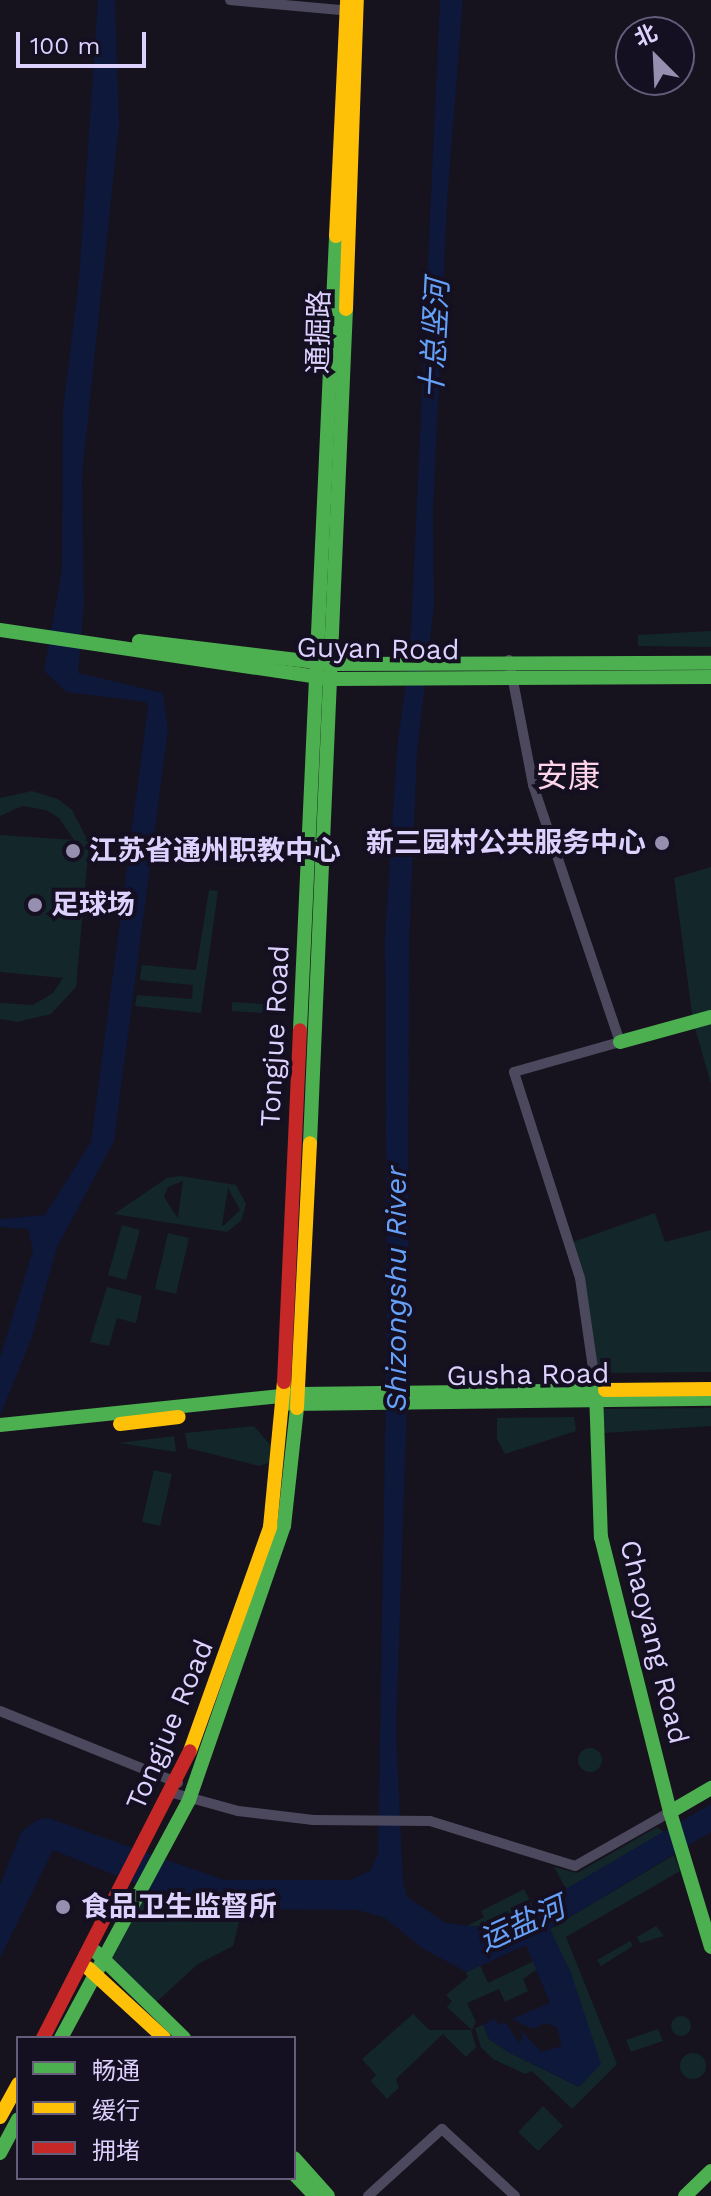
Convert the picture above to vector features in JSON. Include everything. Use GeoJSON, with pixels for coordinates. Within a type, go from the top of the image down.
{"type":"FeatureCollection","features":[{"type":"Feature","properties":{"kind":"main road","name":"通掘路"},"geometry":{"type":"LineString","coordinates":[[325,671],[352,5]]}},
{"type":"Feature","properties":{"kind":"main road","name":"Guyan Road"},"geometry":{"type":"LineString","coordinates":[[0,623],[88,639],[392,679],[509,660],[711,663]]}},
{"type":"Feature","properties":{"kind":"main road","name":"Guyan Road"},"geometry":{"type":"LineString","coordinates":[[0,630],[48,633]]}},
{"type":"Feature","properties":{"kind":"main road","name":"Guyan Road"},"geometry":{"type":"LineString","coordinates":[[325,671],[396,664],[438,671],[511,676],[711,677]]}},
{"type":"Feature","properties":{"kind":"main road","name":"Tongjue Road"},"geometry":{"type":"LineString","coordinates":[[152,1851],[189,1800],[284,1526],[325,671]]}},
{"type":"Feature","properties":{"kind":"main road"},"geometry":{"type":"LineString","coordinates":[[620,1042],[711,1017]]}},
{"type":"Feature","properties":{"kind":"main road","name":"Gusha Road"},"geometry":{"type":"LineString","coordinates":[[0,1425],[290,1399],[711,1389]]}},
{"type":"Feature","properties":{"kind":"main road","name":"Gusha Road"},"geometry":{"type":"LineString","coordinates":[[596,1394],[711,1399]]}},
{"type":"Feature","properties":{"kind":"main road","name":"Chaoyang Road"},"geometry":{"type":"LineString","coordinates":[[596,1394],[601,1537],[671,1816],[711,1947]]}},
{"type":"Feature","properties":{"kind":"main road","name":"Tongjue Road"},"geometry":{"type":"LineString","coordinates":[[152,1851],[240,1620],[270,1527],[290,1399]]}},
{"type":"Feature","properties":{"kind":"main road","name":"Gusha Road"},"geometry":{"type":"LineString","coordinates":[[0,1435],[290,1399]]}},
{"type":"Feature","properties":{"kind":"main road"},"geometry":{"type":"LineString","coordinates":[[671,1816],[711,1788]]}},
{"type":"Feature","properties":{"kind":"main road"},"geometry":{"type":"LineString","coordinates":[[62,2036],[89,1968],[88,1948],[124,1884],[152,1851]]}},
{"type":"Feature","properties":{"kind":"main road"},"geometry":{"type":"LineString","coordinates":[[44,2036],[89,1968],[104,1956],[139,1892],[152,1851]]}},
{"type":"Feature","properties":{"kind":"main road"},"geometry":{"type":"LineString","coordinates":[[88,1948],[104,1956],[182,2036]]}},
{"type":"Feature","properties":{"kind":"main road"},"geometry":{"type":"LineString","coordinates":[[89,1968],[162,2036]]}},
{"type":"Feature","properties":{"kind":"main road"},"geometry":{"type":"LineString","coordinates":[[0,2117],[16,2088]]}},
{"type":"Feature","properties":{"kind":"main road"},"geometry":{"type":"LineString","coordinates":[[0,2153],[16,2123]]}},
{"type":"Feature","properties":{"kind":"main road"},"geometry":{"type":"LineString","coordinates":[[296,2160],[328,2196]]}},
{"type":"Feature","properties":{"kind":"main road"},"geometry":{"type":"LineString","coordinates":[[685,2196],[711,2171]]}},
{"type":"Feature","properties":{"kind":"main road"},"geometry":{"type":"LineString","coordinates":[[296,2176],[315,2196]]}},
{"type":"Feature","properties":{"kind":"street"},"geometry":{"type":"LineString","coordinates":[[230,0],[352,5]]}},
{"type":"Feature","properties":{"kind":"street"},"geometry":{"type":"LineString","coordinates":[[509,660],[533,785],[620,1042],[514,1072],[580,1278],[596,1394]]}},
{"type":"Feature","properties":{"kind":"street"},"geometry":{"type":"LineString","coordinates":[[0,1711],[176,1788],[189,1800],[313,1820],[430,1821],[575,1866],[671,1816]]}},
{"type":"Feature","properties":{"kind":"street"},"geometry":{"type":"LineString","coordinates":[[368,2196],[442,2129],[515,2196]]}},
{"type":"Feature","properties":{"kind":"green space"},"geometry":{"type":"Polygon","coordinates":[[[711,631],[711,647],[638,646],[638,635],[711,631]]]}},
{"type":"Feature","properties":{"kind":"green space","name":"足球场"},"geometry":{"type":"Polygon","coordinates":[[[32,791],[58,799],[72,810],[89,843],[76,987],[51,1014],[17,1022],[0,1019],[0,1003],[33,1005],[53,993],[63,978],[0,972],[0,835],[74,840],[59,818],[46,810],[22,806],[0,816],[0,798],[32,791]]]}},
{"type":"Feature","properties":{"kind":"green space"},"geometry":{"type":"Polygon","coordinates":[[[711,867],[711,1084],[693,1021],[674,878],[711,867]]]}},
{"type":"Feature","properties":{"kind":"green space"},"geometry":{"type":"Polygon","coordinates":[[[209,890],[218,891],[201,1013],[135,1006],[137,995],[192,999],[193,985],[140,980],[142,965],[196,970],[209,890]]]}},
{"type":"Feature","properties":{"kind":"green space"},"geometry":{"type":"Polygon","coordinates":[[[232,1002],[280,1005],[279,1014],[232,1011],[232,1002]]]}},
{"type":"Feature","properties":{"kind":"green space"},"geometry":{"type":"Polygon","coordinates":[[[181,1176],[236,1185],[246,1204],[241,1221],[227,1232],[114,1214],[167,1178],[181,1176]],[[183,1181],[168,1187],[164,1197],[177,1217],[178,1217],[183,1181]],[[228,1188],[222,1225],[223,1226],[240,1210],[228,1188]]]}},
{"type":"Feature","properties":{"kind":"green space"},"geometry":{"type":"Polygon","coordinates":[[[655,1213],[665,1242],[711,1230],[711,1372],[594,1373],[570,1243],[655,1213]]]}},
{"type":"Feature","properties":{"kind":"green space"},"geometry":{"type":"Polygon","coordinates":[[[122,1225],[140,1230],[126,1280],[108,1275],[122,1225]]]}},
{"type":"Feature","properties":{"kind":"green space"},"geometry":{"type":"Polygon","coordinates":[[[168,1233],[189,1238],[176,1294],[155,1289],[168,1233]]]}},
{"type":"Feature","properties":{"kind":"green space"},"geometry":{"type":"Polygon","coordinates":[[[107,1287],[142,1296],[136,1323],[117,1318],[109,1346],[90,1342],[107,1287]]]}},
{"type":"Feature","properties":{"kind":"green space"},"geometry":{"type":"Polygon","coordinates":[[[711,1408],[711,1426],[604,1433],[604,1409],[711,1408]]]}},
{"type":"Feature","properties":{"kind":"green space"},"geometry":{"type":"Polygon","coordinates":[[[574,1417],[576,1431],[505,1454],[497,1439],[497,1418],[574,1417]]]}},
{"type":"Feature","properties":{"kind":"green space"},"geometry":{"type":"Polygon","coordinates":[[[254,1426],[272,1447],[272,1462],[259,1466],[188,1448],[185,1433],[254,1426]]]}},
{"type":"Feature","properties":{"kind":"green space"},"geometry":{"type":"Polygon","coordinates":[[[174,1436],[176,1452],[119,1443],[174,1436]]]}},
{"type":"Feature","properties":{"kind":"green space"},"geometry":{"type":"Polygon","coordinates":[[[154,1470],[172,1474],[160,1526],[142,1522],[154,1470]]]}},
{"type":"Feature","properties":{"kind":"green space"},"geometry":{"type":"Polygon","coordinates":[[[590,1748],[601,1755],[602,1760],[595,1771],[590,1772],[579,1765],[578,1760],[585,1749],[590,1748]]]}},
{"type":"Feature","properties":{"kind":"green space"},"geometry":{"type":"Polygon","coordinates":[[[657,1827],[664,1832],[566,1889],[554,1867],[577,1873],[657,1827]]]}},
{"type":"Feature","properties":{"kind":"green space"},"geometry":{"type":"Polygon","coordinates":[[[674,1855],[680,1871],[566,1937],[617,2064],[572,2109],[532,2071],[525,2074],[493,2059],[481,2047],[475,2028],[483,2025],[489,2039],[508,2052],[579,2087],[550,1929],[674,1855]]]}},
{"type":"Feature","properties":{"kind":"green space"},"geometry":{"type":"Polygon","coordinates":[[[524,1889],[533,1907],[499,1925],[465,1927],[484,1917],[481,1911],[524,1889]]]}},
{"type":"Feature","properties":{"kind":"green space"},"geometry":{"type":"Polygon","coordinates":[[[154,1891],[242,1910],[233,1946],[198,1964],[153,2005],[104,1956],[139,1892],[154,1891]]]}},
{"type":"Feature","properties":{"kind":"green space"},"geometry":{"type":"Polygon","coordinates":[[[656,1926],[664,1936],[640,1943],[637,1937],[656,1926]]]}},
{"type":"Feature","properties":{"kind":"green space"},"geometry":{"type":"Polygon","coordinates":[[[630,1941],[633,1946],[601,1966],[597,1960],[630,1941]]]}},
{"type":"Feature","properties":{"kind":"green space"},"geometry":{"type":"Polygon","coordinates":[[[534,1961],[537,1969],[523,1979],[528,1991],[505,2002],[499,1989],[467,2003],[476,2022],[472,2030],[447,2007],[452,2001],[446,1995],[468,1977],[466,1972],[480,1965],[488,1983],[534,1961]]]}},
{"type":"Feature","properties":{"kind":"green space"},"geometry":{"type":"Polygon","coordinates":[[[413,2014],[429,2030],[471,2030],[476,2047],[466,2057],[443,2034],[396,2079],[399,2088],[387,2099],[371,2081],[376,2075],[362,2059],[413,2014]]]}},
{"type":"Feature","properties":{"kind":"green space"},"geometry":{"type":"Polygon","coordinates":[[[681,2016],[688,2019],[691,2026],[688,2033],[681,2036],[674,2033],[671,2026],[674,2019],[681,2016]]]}},
{"type":"Feature","properties":{"kind":"green space"},"geometry":{"type":"Polygon","coordinates":[[[658,2029],[663,2041],[631,2052],[626,2040],[658,2029]]]}},
{"type":"Feature","properties":{"kind":"green space"},"geometry":{"type":"Polygon","coordinates":[[[693,2053],[702,2057],[706,2066],[702,2075],[693,2079],[684,2075],[680,2066],[684,2057],[693,2053]]]}},
{"type":"Feature","properties":{"kind":"green space"},"geometry":{"type":"Polygon","coordinates":[[[543,2106],[563,2126],[538,2151],[518,2132],[543,2106]]]}},
{"type":"Feature","properties":{"kind":"water"},"geometry":{"type":"Polygon","coordinates":[[[98,0],[115,0],[119,125],[82,476],[84,604],[78,673],[163,693],[168,730],[114,1141],[57,1247],[32,1337],[0,1416],[0,1358],[33,1250],[28,1229],[0,1227],[0,1219],[45,1215],[91,1142],[148,706],[146,702],[67,692],[44,671],[62,569],[63,408],[79,279],[98,0]]]}},
{"type":"Feature","properties":{"kind":"water"},"geometry":{"type":"Polygon","coordinates":[[[440,0],[463,0],[447,202],[433,512],[434,606],[417,752],[409,944],[408,1374],[396,1731],[403,1881],[407,1897],[446,1923],[487,1928],[540,1904],[711,1804],[711,1832],[550,1929],[571,1973],[601,2064],[579,2087],[508,2052],[489,2039],[483,2025],[494,2019],[500,2025],[505,2022],[519,2042],[523,2040],[521,2030],[541,2052],[562,2046],[557,2027],[545,2023],[533,2029],[512,2019],[550,2003],[526,1945],[467,1972],[425,1950],[385,1918],[358,1910],[224,1909],[154,1891],[53,1850],[0,1958],[0,1885],[21,1832],[37,1820],[48,1818],[224,1880],[350,1880],[370,1871],[378,1854],[387,1324],[385,936],[397,749],[410,651],[440,0]]]}},
{"type":"Feature","properties":{"kind":"traffic: fast"},"geometry":{"type":"LineString","coordinates":[[300,1030],[336,236]]}},
{"type":"Feature","properties":{"kind":"traffic: fast"},"geometry":{"type":"LineString","coordinates":[[310,1143],[346,309]]}},
{"type":"Feature","properties":{"kind":"traffic: fast"},"geometry":{"type":"LineString","coordinates":[[0,630],[332,679],[711,677]]}},
{"type":"Feature","properties":{"kind":"traffic: fast"},"geometry":{"type":"LineString","coordinates":[[139,641],[333,664],[711,663]]}},
{"type":"Feature","properties":{"kind":"traffic: fast"},"geometry":{"type":"LineString","coordinates":[[620,1042],[711,1017]]}},
{"type":"Feature","properties":{"kind":"traffic: fast"},"geometry":{"type":"LineString","coordinates":[[596,1390],[601,1537],[670,1812],[711,1947]]}},
{"type":"Feature","properties":{"kind":"traffic: fast"},"geometry":{"type":"LineString","coordinates":[[0,1425],[298,1394],[605,1390]]}},
{"type":"Feature","properties":{"kind":"traffic: fast"},"geometry":{"type":"LineString","coordinates":[[291,1404],[711,1399]]}},
{"type":"Feature","properties":{"kind":"traffic: fast"},"geometry":{"type":"LineString","coordinates":[[62,2036],[189,1800],[284,1526],[297,1408]]}},
{"type":"Feature","properties":{"kind":"traffic: fast"},"geometry":{"type":"LineString","coordinates":[[670,1812],[711,1788]]}},
{"type":"Feature","properties":{"kind":"traffic: fast"},"geometry":{"type":"LineString","coordinates":[[96,1952],[182,2036]]}},
{"type":"Feature","properties":{"kind":"traffic: fast"},"geometry":{"type":"LineString","coordinates":[[0,2153],[16,2123]]}},
{"type":"Feature","properties":{"kind":"traffic: fast"},"geometry":{"type":"LineString","coordinates":[[296,2160],[328,2196]]}},
{"type":"Feature","properties":{"kind":"traffic: fast"},"geometry":{"type":"LineString","coordinates":[[685,2196],[711,2171]]}},
{"type":"Feature","properties":{"kind":"traffic: fast"},"geometry":{"type":"LineString","coordinates":[[296,2176],[315,2196]]}},
{"type":"Feature","properties":{"kind":"traffic: slow"},"geometry":{"type":"LineString","coordinates":[[336,236],[347,0]]}},
{"type":"Feature","properties":{"kind":"traffic: slow"},"geometry":{"type":"LineString","coordinates":[[346,309],[357,0]]}},
{"type":"Feature","properties":{"kind":"traffic: slow"},"geometry":{"type":"LineString","coordinates":[[297,1408],[310,1143]]}},
{"type":"Feature","properties":{"kind":"traffic: slow"},"geometry":{"type":"LineString","coordinates":[[190,1751],[270,1527],[284,1382]]}},
{"type":"Feature","properties":{"kind":"traffic: slow"},"geometry":{"type":"LineString","coordinates":[[605,1390],[711,1389]]}},
{"type":"Feature","properties":{"kind":"traffic: slow"},"geometry":{"type":"LineString","coordinates":[[120,1424],[179,1417]]}},
{"type":"Feature","properties":{"kind":"traffic: slow"},"geometry":{"type":"LineString","coordinates":[[88,1968],[162,2036]]}},
{"type":"Feature","properties":{"kind":"traffic: slow"},"geometry":{"type":"LineString","coordinates":[[0,2117],[16,2088]]}},
{"type":"Feature","properties":{"kind":"traffic: jam"},"geometry":{"type":"LineString","coordinates":[[284,1382],[300,1030]]}},
{"type":"Feature","properties":{"kind":"traffic: jam"},"geometry":{"type":"LineString","coordinates":[[44,2036],[190,1751]]}},
{"type":"Feature","properties":{"kind":"place","name":"新三园村公共服务中心"},"geometry":{"type":"Point","coordinates":[662,843]}},
{"type":"Feature","properties":{"kind":"place","name":"江苏省通州职教中心"},"geometry":{"type":"Point","coordinates":[73,851]}},
{"type":"Feature","properties":{"kind":"place","name":"足球场"},"geometry":{"type":"Point","coordinates":[35,905]}},
{"type":"Feature","properties":{"kind":"place","name":"食品卫生监督所"},"geometry":{"type":"Point","coordinates":[63,1907]}},
{"type":"Feature","properties":{"kind":"district","name":"安康"},"geometry":{"type":"Point","coordinates":[568,776]}},
{"type":"Feature","properties":{"kind":"water label","name":"十总竖河"},"geometry":{"type":"Point","coordinates":[435,339]}},
{"type":"Feature","properties":{"kind":"water label","name":"Shizongshu River"},"geometry":{"type":"Point","coordinates":[396,1289]}},
{"type":"Feature","properties":{"kind":"water label","name":"运盐河"},"geometry":{"type":"Point","coordinates":[522,1924]}}]}
